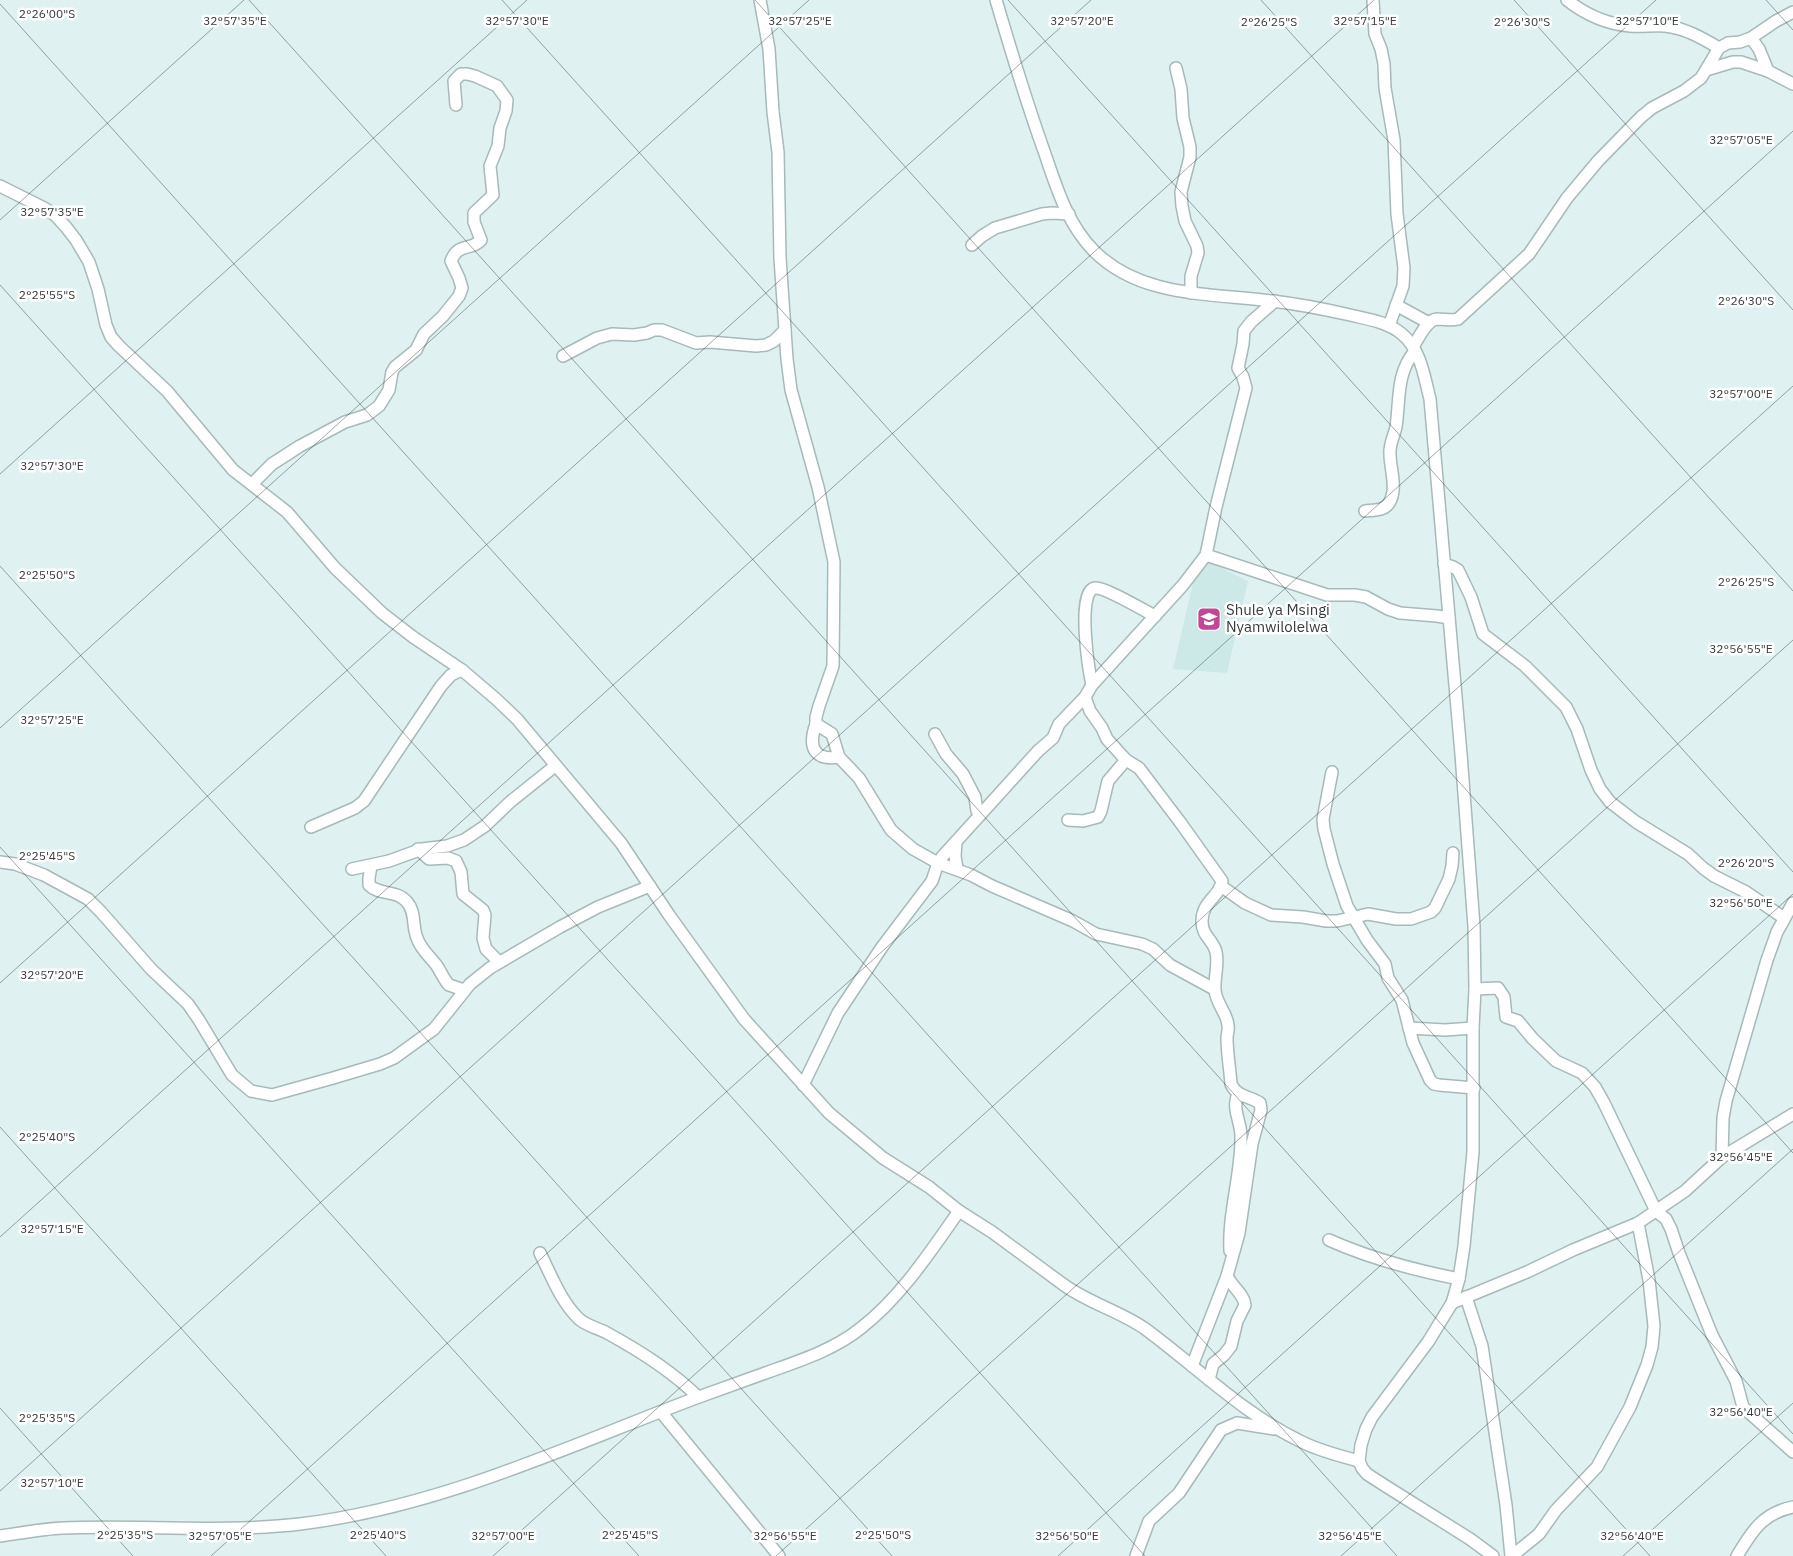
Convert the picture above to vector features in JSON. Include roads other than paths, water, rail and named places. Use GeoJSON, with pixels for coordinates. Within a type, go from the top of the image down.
{"type":"FeatureCollection","features":[{"type":"Feature","properties":{"kind":"street"},"geometry":{"type":"LineString","coordinates":[[760,0],[769,49],[778,152],[780,258],[791,390],[818,487],[834,562],[832,666],[819,706],[812,737],[815,749],[822,757],[827,759],[839,758]]}},
{"type":"Feature","properties":{"kind":"street"},"geometry":{"type":"LineString","coordinates":[[996,0],[1031,116],[1062,202],[1083,238],[1095,252],[1122,273],[1157,287],[1191,293],[1275,301],[1331,310],[1389,326],[1402,334],[1419,359],[1430,399],[1470,862],[1476,989],[1473,1152],[1468,1214],[1459,1279],[1452,1303],[1428,1342],[1372,1417],[1361,1445],[1359,1461],[1367,1474],[1470,1539],[1493,1556]]}},
{"type":"Feature","properties":{"kind":"street"},"geometry":{"type":"LineString","coordinates":[[1374,0],[1375,34],[1384,64],[1385,88],[1394,140],[1397,214],[1404,268],[1403,286],[1389,326]]}},
{"type":"Feature","properties":{"kind":"street"},"geometry":{"type":"LineString","coordinates":[[1567,0],[1586,14],[1602,20],[1630,26],[1666,26],[1684,30],[1719,48]]}},
{"type":"Feature","properties":{"kind":"street"},"geometry":{"type":"LineString","coordinates":[[1365,512],[1384,509],[1392,498],[1393,481],[1390,450],[1397,420],[1398,387],[1405,365],[1429,323],[1436,319],[1452,321],[1458,319],[1529,254],[1567,198],[1620,137],[1652,108],[1684,91],[1701,78],[1719,48],[1728,43],[1740,42],[1751,38],[1793,12]]}},
{"type":"Feature","properties":{"kind":"street"},"geometry":{"type":"LineString","coordinates":[[1751,38],[1759,49],[1768,71]]}},
{"type":"Feature","properties":{"kind":"street"},"geometry":{"type":"LineString","coordinates":[[1706,70],[1734,62],[1741,62],[1768,71],[1793,84]]}},
{"type":"Feature","properties":{"kind":"street"},"geometry":{"type":"LineString","coordinates":[[1176,68],[1181,89],[1183,118],[1190,147],[1190,157],[1182,192],[1182,206],[1185,221],[1197,246],[1198,253],[1191,276],[1191,293]]}},
{"type":"Feature","properties":{"kind":"street"},"geometry":{"type":"LineString","coordinates":[[252,484],[272,464],[300,446],[345,422],[367,415],[379,406],[389,390],[392,372],[395,367],[413,353],[424,334],[443,316],[459,296],[462,288],[451,261],[460,249],[475,245],[481,240],[474,222],[474,213],[493,195],[490,166],[498,146],[500,128],[507,104],[505,96],[497,86],[467,74],[457,76],[454,81],[456,105]]}},
{"type":"Feature","properties":{"kind":"street"},"geometry":{"type":"LineString","coordinates":[[0,186],[44,208],[55,215],[66,227],[89,262],[111,337],[118,346],[168,391],[233,470],[276,501],[296,521],[335,568],[382,613],[462,670],[505,706],[616,836],[731,1003],[829,1113],[875,1151],[928,1187],[959,1212],[992,1232],[1075,1293],[1106,1307],[1143,1328],[1209,1380],[1281,1431],[1318,1449],[1359,1461]]}},
{"type":"Feature","properties":{"kind":"street"},"geometry":{"type":"LineString","coordinates":[[972,245],[995,228],[1052,213],[1069,214]]}},
{"type":"Feature","properties":{"kind":"street"},"geometry":{"type":"LineString","coordinates":[[803,1085],[838,1013],[892,933],[932,881],[938,863],[1038,751],[1050,742],[1062,720],[1085,697],[1092,685],[1194,573],[1206,555],[1246,388],[1238,368],[1244,331],[1251,322],[1275,301]]}},
{"type":"Feature","properties":{"kind":"street"},"geometry":{"type":"LineString","coordinates":[[1396,305],[1429,323]]}},
{"type":"Feature","properties":{"kind":"street"},"geometry":{"type":"LineString","coordinates":[[563,356],[598,338],[612,334],[634,335],[662,330],[696,343],[710,342],[756,346],[766,345],[774,341],[785,330]]}},
{"type":"Feature","properties":{"kind":"street"},"geometry":{"type":"LineString","coordinates":[[1206,555],[1319,594],[1366,597],[1400,613],[1449,618]]}},
{"type":"Feature","properties":{"kind":"street"},"geometry":{"type":"LineString","coordinates":[[1444,564],[1458,570],[1471,597],[1484,634],[1525,666],[1566,707],[1577,729],[1590,770],[1600,789],[1610,802],[1636,822],[1688,854],[1702,868],[1714,876],[1746,892],[1790,910],[1777,932],[1767,960],[1726,1101],[1723,1118],[1722,1158]]}},
{"type":"Feature","properties":{"kind":"street"},"geometry":{"type":"LineString","coordinates":[[1092,685],[1085,640],[1086,597],[1091,590],[1096,588],[1102,590],[1133,603],[1155,616]]}},
{"type":"Feature","properties":{"kind":"street"},"geometry":{"type":"LineString","coordinates":[[311,827],[355,808],[364,801],[441,686],[451,675],[462,670]]}},
{"type":"Feature","properties":{"kind":"street"},"geometry":{"type":"LineString","coordinates":[[1085,697],[1090,710],[1107,739],[1126,760],[1139,768],[1222,881],[1219,891],[1209,900],[1204,909],[1202,919],[1204,934],[1213,944],[1216,952],[1214,989],[1218,1004],[1227,1021],[1231,1084],[1238,1094],[1260,1103],[1261,1110],[1252,1144],[1239,1233],[1227,1276],[1192,1366]]}},
{"type":"Feature","properties":{"kind":"street"},"geometry":{"type":"LineString","coordinates":[[816,724],[832,734],[839,758],[859,778],[891,830],[913,849],[938,863],[984,880],[992,886],[1073,921],[1096,934],[1142,944],[1153,949],[1170,965],[1214,989]]}},
{"type":"Feature","properties":{"kind":"street"},"geometry":{"type":"LineString","coordinates":[[935,734],[946,754],[963,774],[975,797],[977,811],[980,815]]}},
{"type":"Feature","properties":{"kind":"street"},"geometry":{"type":"LineString","coordinates":[[1068,820],[1083,821],[1098,816],[1101,811],[1108,781],[1126,760]]}},
{"type":"Feature","properties":{"kind":"street"},"geometry":{"type":"LineString","coordinates":[[352,869],[371,866],[418,849],[454,845],[470,837],[485,826],[521,792],[555,766]]}},
{"type":"Feature","properties":{"kind":"street"},"geometry":{"type":"LineString","coordinates":[[1332,772],[1324,813],[1324,829],[1346,906],[1367,940],[1386,964],[1388,978],[1402,1000],[1413,1043],[1430,1080],[1434,1084],[1439,1085],[1474,1088]]}},
{"type":"Feature","properties":{"kind":"street"},"geometry":{"type":"LineString","coordinates":[[956,842],[955,856],[957,869]]}},
{"type":"Feature","properties":{"kind":"street"},"geometry":{"type":"LineString","coordinates":[[418,849],[429,859],[448,858],[456,861],[461,872],[463,894],[480,906],[485,915],[483,938],[486,949],[499,962]]}},
{"type":"Feature","properties":{"kind":"street"},"geometry":{"type":"LineString","coordinates":[[1221,886],[1245,903],[1271,915],[1326,921],[1368,914],[1396,919],[1411,919],[1432,912],[1449,879],[1452,853]]}},
{"type":"Feature","properties":{"kind":"street"},"geometry":{"type":"LineString","coordinates":[[0,862],[15,864],[44,875],[88,900],[151,969],[188,1004],[232,1075],[250,1091],[272,1095],[380,1064],[394,1058],[434,1029],[464,990],[499,962],[598,907],[650,886]]}},
{"type":"Feature","properties":{"kind":"street"},"geometry":{"type":"LineString","coordinates":[[371,866],[368,878],[369,885],[378,892],[396,894],[408,902],[413,912],[419,944],[437,966],[449,986],[464,990]]}},
{"type":"Feature","properties":{"kind":"street"},"geometry":{"type":"LineString","coordinates":[[1476,989],[1498,988],[1504,997],[1506,1017],[1518,1021],[1533,1039],[1556,1061],[1582,1073],[1595,1087],[1656,1211],[1666,1219],[1671,1229],[1678,1254],[1712,1334],[1736,1381],[1743,1407],[1793,1452]]}},
{"type":"Feature","properties":{"kind":"street"},"geometry":{"type":"LineString","coordinates":[[1409,1028],[1445,1030],[1474,1028]]}},
{"type":"Feature","properties":{"kind":"street"},"geometry":{"type":"LineString","coordinates":[[1230,1263],[1230,1228],[1242,1140],[1241,1128],[1234,1103],[1238,1094]]}},
{"type":"Feature","properties":{"kind":"street"},"geometry":{"type":"LineString","coordinates":[[1452,1303],[1638,1223],[1685,1191],[1722,1158],[1793,1114]]}},
{"type":"Feature","properties":{"kind":"street"},"geometry":{"type":"LineString","coordinates":[[0,1536],[62,1528],[261,1527],[300,1524],[384,1510],[471,1484],[835,1346],[860,1329],[882,1310],[899,1291],[959,1212]]}},
{"type":"Feature","properties":{"kind":"street"},"geometry":{"type":"LineString","coordinates":[[1512,1556],[1539,1534],[1556,1510],[1597,1467],[1630,1407],[1647,1365],[1652,1347],[1654,1326],[1649,1280],[1638,1223]]}},
{"type":"Feature","properties":{"kind":"street"},"geometry":{"type":"LineString","coordinates":[[1329,1240],[1357,1252],[1397,1265],[1459,1279]]}},
{"type":"Feature","properties":{"kind":"street"},"geometry":{"type":"LineString","coordinates":[[540,1253],[564,1300],[580,1319],[642,1354],[679,1380],[698,1397]]}},
{"type":"Feature","properties":{"kind":"street"},"geometry":{"type":"LineString","coordinates":[[1209,1380],[1213,1364],[1231,1346],[1237,1321],[1245,1305],[1244,1299],[1232,1286],[1227,1276]]}},
{"type":"Feature","properties":{"kind":"street"},"geometry":{"type":"LineString","coordinates":[[1466,1297],[1482,1346],[1512,1556]]}},
{"type":"Feature","properties":{"kind":"street"},"geometry":{"type":"LineString","coordinates":[[661,1412],[779,1556]]}},
{"type":"Feature","properties":{"kind":"street"},"geometry":{"type":"LineString","coordinates":[[1136,1556],[1149,1521],[1179,1492],[1221,1430],[1237,1423],[1281,1431]]}},
{"type":"Feature","properties":{"kind":"street"},"geometry":{"type":"LineString","coordinates":[[1737,1556],[1751,1534],[1766,1518],[1779,1510],[1793,1507]]}},
{"type":"Feature","properties":{"kind":"place","name":"Shule ya Msingi Nyamwilolelwa"},"geometry":{"type":"Point","coordinates":[1209,619]}}]}
